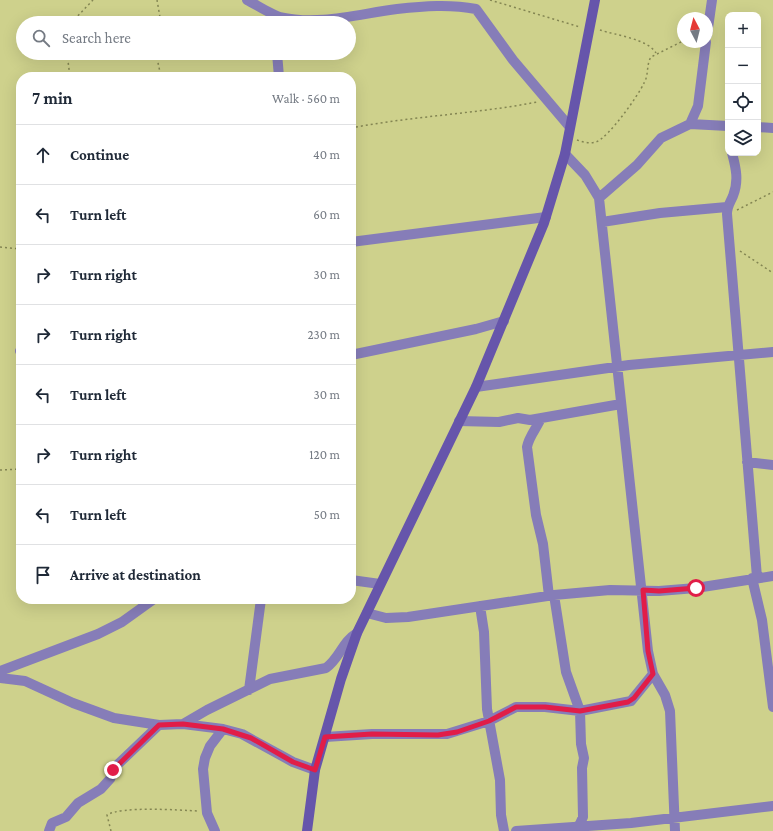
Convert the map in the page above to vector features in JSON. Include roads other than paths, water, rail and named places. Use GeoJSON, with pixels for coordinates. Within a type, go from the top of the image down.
{"type":"FeatureCollection","features":[{"type":"Feature","properties":{"kind":"main road"},"geometry":{"type":"LineString","coordinates":[[307,831],[315,770],[357,633],[476,388],[546,216],[565,154],[569,126],[595,0]]}},
{"type":"Feature","properties":{"kind":"street"},"geometry":{"type":"LineString","coordinates":[[247,0],[272,16]]}},
{"type":"Feature","properties":{"kind":"street"},"geometry":{"type":"LineString","coordinates":[[470,0],[513,60],[545,100],[569,126]]}},
{"type":"Feature","properties":{"kind":"street"},"geometry":{"type":"LineString","coordinates":[[710,12],[712,0]]}},
{"type":"Feature","properties":{"kind":"street"},"geometry":{"type":"LineString","coordinates":[[354,16],[398,9],[437,6],[458,6],[476,9]]}},
{"type":"Feature","properties":{"kind":"street"},"geometry":{"type":"LineString","coordinates":[[690,124],[698,106],[705,48]]}},
{"type":"Feature","properties":{"kind":"street"},"geometry":{"type":"LineString","coordinates":[[277,60],[278,72]]}},
{"type":"Feature","properties":{"kind":"street"},"geometry":{"type":"LineString","coordinates":[[599,198],[637,165],[661,138],[690,124],[725,126]]}},
{"type":"Feature","properties":{"kind":"street"},"geometry":{"type":"LineString","coordinates":[[761,127],[773,128]]}},
{"type":"Feature","properties":{"kind":"street"},"geometry":{"type":"LineString","coordinates":[[565,154],[585,175],[599,198],[643,590],[648,651],[653,674],[665,695],[670,711],[671,758],[675,817],[674,831]]}},
{"type":"Feature","properties":{"kind":"street"},"geometry":{"type":"LineString","coordinates":[[733,156],[738,176],[733,196],[727,210],[755,578],[773,707]]}},
{"type":"Feature","properties":{"kind":"street"},"geometry":{"type":"LineString","coordinates":[[602,222],[660,213],[727,210]]}},
{"type":"Feature","properties":{"kind":"street"},"geometry":{"type":"LineString","coordinates":[[356,241],[546,216]]}},
{"type":"Feature","properties":{"kind":"street"},"geometry":{"type":"LineString","coordinates":[[356,354],[476,329],[504,321]]}},
{"type":"Feature","properties":{"kind":"street"},"geometry":{"type":"LineString","coordinates":[[476,388],[617,366],[773,352]]}},
{"type":"Feature","properties":{"kind":"street"},"geometry":{"type":"LineString","coordinates":[[460,421],[500,422],[513,419],[541,418],[621,404]]}},
{"type":"Feature","properties":{"kind":"street"},"geometry":{"type":"LineString","coordinates":[[541,418],[529,439],[527,447],[536,515],[543,544],[566,672],[580,711],[581,744],[584,758],[582,768],[583,817],[578,829]]}},
{"type":"Feature","properties":{"kind":"street"},"geometry":{"type":"LineString","coordinates":[[747,462],[773,465]]}},
{"type":"Feature","properties":{"kind":"street"},"geometry":{"type":"LineString","coordinates":[[367,613],[386,618],[408,617],[551,595],[610,590],[659,591],[696,588],[773,576]]}},
{"type":"Feature","properties":{"kind":"street"},"geometry":{"type":"LineString","coordinates":[[356,581],[380,584]]}},
{"type":"Feature","properties":{"kind":"street"},"geometry":{"type":"LineString","coordinates":[[0,670],[98,634],[122,622],[147,604]]}},
{"type":"Feature","properties":{"kind":"street"},"geometry":{"type":"LineString","coordinates":[[249,690],[260,604]]}},
{"type":"Feature","properties":{"kind":"street"},"geometry":{"type":"LineString","coordinates":[[480,606],[484,632],[489,721],[500,780],[501,815],[504,831]]}},
{"type":"Feature","properties":{"kind":"street"},"geometry":{"type":"LineString","coordinates":[[183,724],[207,710],[270,679],[326,668],[332,664],[349,638],[357,633]]}},
{"type":"Feature","properties":{"kind":"street"},"geometry":{"type":"LineString","coordinates":[[325,737],[372,734],[438,735],[457,732],[489,721],[516,707],[545,707],[580,711],[631,701],[653,674]]}},
{"type":"Feature","properties":{"kind":"street"},"geometry":{"type":"LineString","coordinates":[[0,678],[26,681],[73,703],[114,718],[159,725],[183,724],[223,729],[251,738],[293,762],[315,770]]}},
{"type":"Feature","properties":{"kind":"street"},"geometry":{"type":"LineString","coordinates":[[49,831],[52,823],[66,817],[78,803],[105,784],[115,767],[159,725]]}},
{"type":"Feature","properties":{"kind":"street"},"geometry":{"type":"LineString","coordinates":[[215,831],[207,813],[203,769],[205,758],[210,746],[223,729]]}},
{"type":"Feature","properties":{"kind":"street"},"geometry":{"type":"LineString","coordinates":[[516,831],[578,829],[773,806]]}}]}
